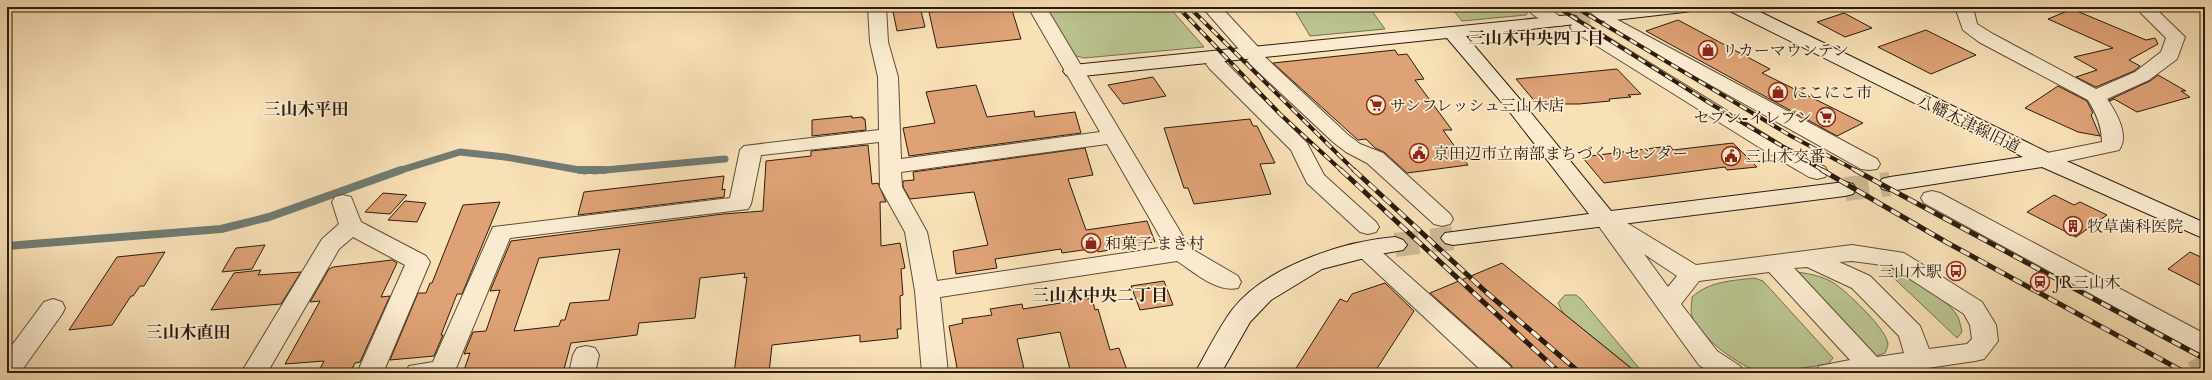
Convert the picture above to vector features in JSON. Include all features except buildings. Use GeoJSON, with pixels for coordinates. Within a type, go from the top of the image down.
{"type":"FeatureCollection","features":[{"type":"Feature","properties":{"kind":"street"},"geometry":{"type":"LineString","coordinates":[[877,7],[879,42],[888,77],[891,186],[916,232],[927,290],[935,373]]}},
{"type":"Feature","properties":{"kind":"street"},"geometry":{"type":"LineString","coordinates":[[1037,7],[1073,71],[1181,253],[1229,282]]}},
{"type":"Feature","properties":{"kind":"street"},"geometry":{"type":"LineString","coordinates":[[1211,7],[1254,56],[1340,138],[1353,148],[1375,158],[1448,228],[1606,220],[1845,189]]}},
{"type":"Feature","properties":{"kind":"street"},"geometry":{"type":"LineString","coordinates":[[1535,7],[1569,22],[1777,150],[1816,172]]}},
{"type":"Feature","properties":{"kind":"street"},"geometry":{"type":"LineString","coordinates":[[1604,15],[1684,7]]}},
{"type":"Feature","properties":{"kind":"street","name":"八幡木津線旧道"},"geometry":{"type":"LineString","coordinates":[[1736,7],[2045,160],[2205,232]]}},
{"type":"Feature","properties":{"kind":"street"},"geometry":{"type":"LineString","coordinates":[[1890,184],[2045,160],[2112,146],[2113,134],[2111,124],[2095,96],[1980,34],[1969,26],[1964,7]]}},
{"type":"Feature","properties":{"kind":"street"},"geometry":{"type":"LineString","coordinates":[[2095,96],[2142,76],[2170,55],[2176,37],[2145,10],[2144,7]]}},
{"type":"Feature","properties":{"kind":"street"},"geometry":{"type":"LineString","coordinates":[[1604,15],[1869,164]]}},
{"type":"Feature","properties":{"kind":"street"},"geometry":{"type":"LineString","coordinates":[[1073,71],[1254,56],[1452,32],[1569,22]]}},
{"type":"Feature","properties":{"kind":"street"},"geometry":{"type":"LineString","coordinates":[[1452,32],[1516,107],[1606,220],[1669,303],[1682,324],[1708,358],[1731,373]]}},
{"type":"Feature","properties":{"kind":"street"},"geometry":{"type":"LineString","coordinates":[[1216,64],[1300,147],[1316,178],[1367,239],[1501,373]]}},
{"type":"Feature","properties":{"kind":"street"},"geometry":{"type":"LineString","coordinates":[[418,373],[442,371],[501,232],[740,204],[751,150],[889,135]]}},
{"type":"Feature","properties":{"kind":"street"},"geometry":{"type":"LineString","coordinates":[[890,167],[1112,137]]}},
{"type":"Feature","properties":{"kind":"street"},"geometry":{"type":"LineString","coordinates":[[1932,198],[2205,345]]}},
{"type":"Feature","properties":{"kind":"street"},"geometry":{"type":"LineString","coordinates":[[343,202],[351,226],[418,262],[370,373]]}},
{"type":"Feature","properties":{"kind":"street"},"geometry":{"type":"LineString","coordinates":[[1606,220],[1692,274],[1808,257],[1852,253],[1896,259],[1973,308],[1983,325],[1985,341],[1975,352],[1828,373]]}},
{"type":"Feature","properties":{"kind":"street"},"geometry":{"type":"LineString","coordinates":[[254,373],[330,244],[351,226]]}},
{"type":"Feature","properties":{"kind":"street"},"geometry":{"type":"LineString","coordinates":[[1208,373],[1241,316],[1262,294],[1314,263],[1367,239],[1395,245]]}},
{"type":"Feature","properties":{"kind":"street"},"geometry":{"type":"LineString","coordinates":[[927,290],[1181,253]]}},
{"type":"Feature","properties":{"kind":"street"},"geometry":{"type":"LineString","coordinates":[[1808,257],[1861,282],[1911,332],[1919,360]]}},
{"type":"Feature","properties":{"kind":"street"},"geometry":{"type":"LineString","coordinates":[[1774,262],[1871,367]]}},
{"type":"Feature","properties":{"kind":"street"},"geometry":{"type":"LineString","coordinates":[[1669,303],[1692,274]]}},
{"type":"Feature","properties":{"kind":"street"},"geometry":{"type":"LineString","coordinates":[[7,371],[53,308]]}},
{"type":"Feature","properties":{"kind":"green space"},"geometry":{"type":"Polygon","coordinates":[[[1044,7],[1169,7],[1204,47],[1084,58],[1073,55],[1044,7]]]}},
{"type":"Feature","properties":{"kind":"green space"},"geometry":{"type":"Polygon","coordinates":[[[1300,7],[1369,7],[1385,29],[1310,36],[1295,11],[1302,10],[1300,7]]]}},
{"type":"Feature","properties":{"kind":"green space"},"geometry":{"type":"Polygon","coordinates":[[[1451,7],[1525,7],[1529,10],[1526,15],[1462,21],[1451,7]]]}},
{"type":"Feature","properties":{"kind":"green space"},"geometry":{"type":"Polygon","coordinates":[[[1879,264],[1886,265],[1915,281],[1944,301],[1959,319],[1962,332],[1957,338],[1879,264]]]}},
{"type":"Feature","properties":{"kind":"green space"},"geometry":{"type":"Polygon","coordinates":[[[1797,272],[1829,280],[1851,297],[1875,322],[1886,338],[1888,344],[1885,353],[1876,356],[1797,272]]]}},
{"type":"Feature","properties":{"kind":"green space"},"geometry":{"type":"Polygon","coordinates":[[[1754,278],[1763,281],[1833,358],[1828,364],[1784,371],[1761,372],[1732,358],[1702,333],[1692,316],[1692,297],[1713,285],[1729,281],[1754,278]]]}},
{"type":"Feature","properties":{"kind":"green space"},"geometry":{"type":"Polygon","coordinates":[[[1565,295],[1576,295],[1581,299],[1639,368],[1634,370],[1563,313],[1558,303],[1565,295]]]}},
{"type":"Feature","properties":{"kind":"waterway"},"geometry":{"type":"LineString","coordinates":[[399,171],[460,152],[505,157],[585,171]]}},
{"type":"Feature","properties":{"kind":"waterway"},"geometry":{"type":"LineString","coordinates":[[594,171],[725,159]]}},
{"type":"Feature","properties":{"kind":"waterway"},"geometry":{"type":"LineString","coordinates":[[580,170],[604,170]]}},
{"type":"Feature","properties":{"kind":"waterway"},"geometry":{"type":"LineString","coordinates":[[7,246],[221,229],[269,217],[399,171]]}},
{"type":"Feature","properties":{"kind":"tunnel"},"geometry":{"type":"LineString","coordinates":[[1570,20],[1606,16]]}},
{"type":"Feature","properties":{"kind":"tunnel"},"geometry":{"type":"LineString","coordinates":[[1845,189],[1890,184]]}},
{"type":"Feature","properties":{"kind":"tunnel"},"geometry":{"type":"LineString","coordinates":[[1395,245],[1453,238]]}},
{"type":"Feature","properties":{"kind":"tunnel"},"geometry":{"type":"LineString","coordinates":[[2193,373],[2205,367]]}},
{"type":"Feature","properties":{"kind":"railway"},"geometry":{"type":"LineString","coordinates":[[1178,7],[1280,114],[1342,171]]}},
{"type":"Feature","properties":{"kind":"railway"},"geometry":{"type":"LineString","coordinates":[[1189,7],[1355,171]]}},
{"type":"Feature","properties":{"kind":"railway"},"geometry":{"type":"LineString","coordinates":[[1557,7],[1711,104],[1824,171]]}},
{"type":"Feature","properties":{"kind":"railway"},"geometry":{"type":"LineString","coordinates":[[1575,7],[1791,136],[1857,171]]}},
{"type":"Feature","properties":{"kind":"railway"},"geometry":{"type":"LineString","coordinates":[[1341,170],[1560,373]]}},
{"type":"Feature","properties":{"kind":"railway"},"geometry":{"type":"LineString","coordinates":[[1354,170],[1486,292],[1580,373]]}},
{"type":"Feature","properties":{"kind":"railway"},"geometry":{"type":"LineString","coordinates":[[1822,170],[1946,242],[2186,373]]}},
{"type":"Feature","properties":{"kind":"railway"},"geometry":{"type":"LineString","coordinates":[[1855,170],[2205,359]]}},
{"type":"Feature","properties":{"kind":"place","name":"リカーマウンテン"},"geometry":{"type":"Point","coordinates":[1708,50]}},
{"type":"Feature","properties":{"kind":"place","name":"にこにこ市"},"geometry":{"type":"Point","coordinates":[1778,92]}},
{"type":"Feature","properties":{"kind":"place","name":"サンフレッシュ三山木店"},"geometry":{"type":"Point","coordinates":[1376,105]}},
{"type":"Feature","properties":{"kind":"place","name":"セブン-イレブン"},"geometry":{"type":"Point","coordinates":[1826,117]}},
{"type":"Feature","properties":{"kind":"place","name":"京田辺市立南部まちづくりセンター"},"geometry":{"type":"Point","coordinates":[1419,153]}},
{"type":"Feature","properties":{"kind":"place","name":"三山木交番"},"geometry":{"type":"Point","coordinates":[1731,156]}},
{"type":"Feature","properties":{"kind":"place","name":"牧草歯科医院"},"geometry":{"type":"Point","coordinates":[2073,226]}},
{"type":"Feature","properties":{"kind":"place","name":"和菓子 まき村"},"geometry":{"type":"Point","coordinates":[1091,243]}},
{"type":"Feature","properties":{"kind":"place","name":"三山木駅"},"geometry":{"type":"Point","coordinates":[1956,271]}},
{"type":"Feature","properties":{"kind":"place","name":"JR三山木"},"geometry":{"type":"Point","coordinates":[2040,282]}},
{"type":"Feature","properties":{"kind":"district","name":"三山木中央四丁目"},"geometry":{"type":"Point","coordinates":[1536,38]}},
{"type":"Feature","properties":{"kind":"district","name":"三山木平田"},"geometry":{"type":"Point","coordinates":[306,109]}},
{"type":"Feature","properties":{"kind":"district","name":"三山木中央二丁目"},"geometry":{"type":"Point","coordinates":[1100,295]}},
{"type":"Feature","properties":{"kind":"district","name":"三山木直田"},"geometry":{"type":"Point","coordinates":[188,332]}}]}
